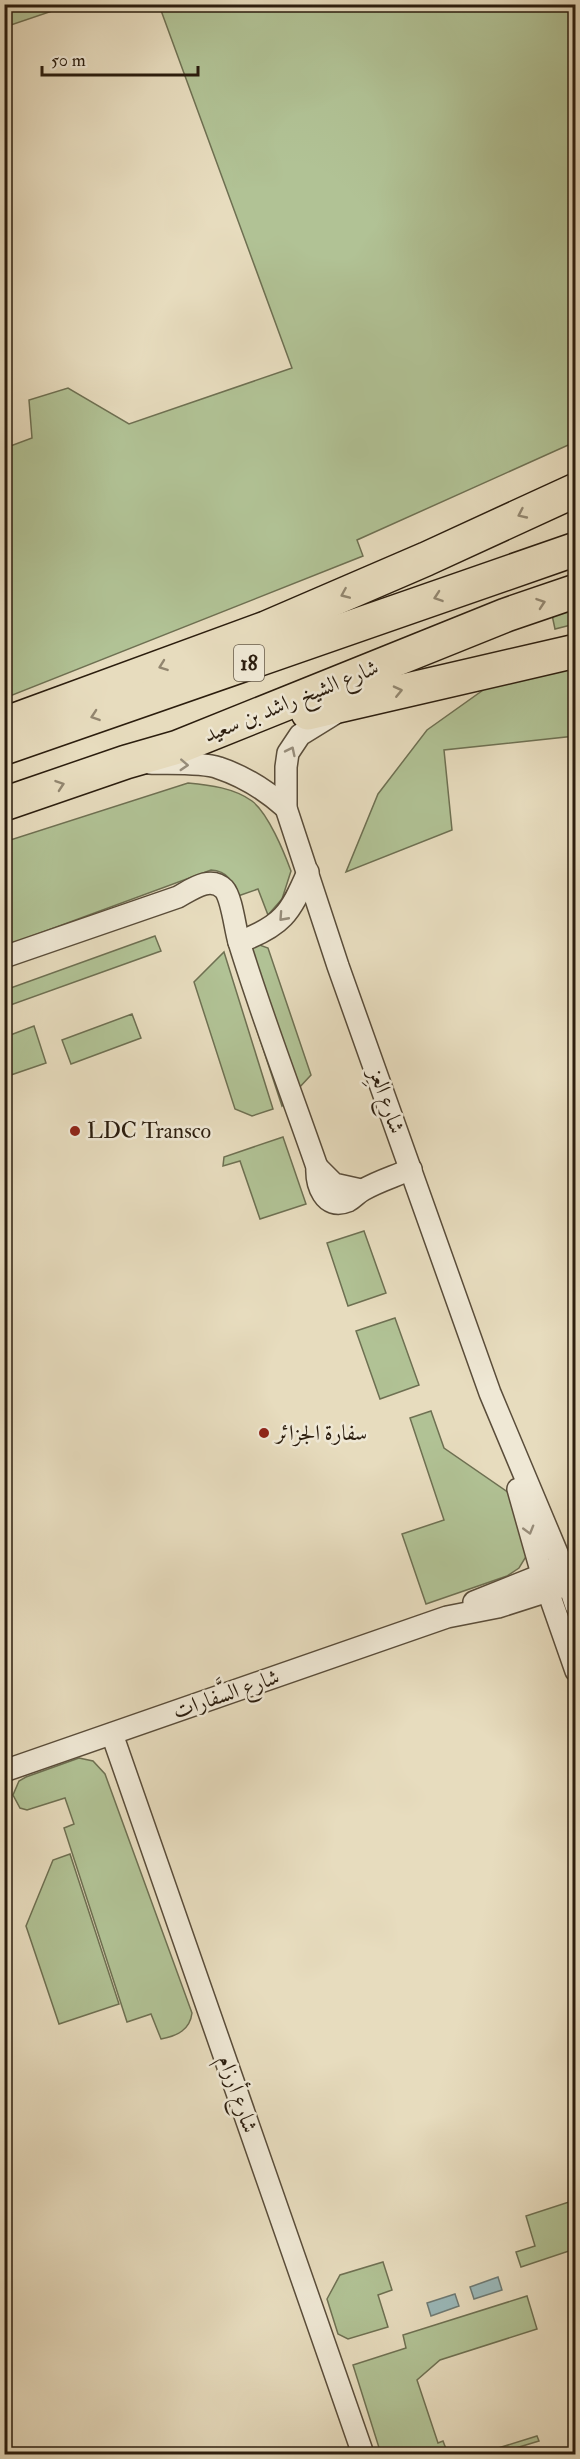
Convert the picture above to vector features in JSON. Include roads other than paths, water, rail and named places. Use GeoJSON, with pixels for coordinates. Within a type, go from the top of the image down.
{"type":"FeatureCollection","features":[{"type":"Feature","properties":{"kind":"main road"},"geometry":{"type":"LineString","coordinates":[[4,724],[266,628],[426,559],[576,490]]}},
{"type":"Feature","properties":{"kind":"main road","name":"شارع الشيخ راشد بن سعيد"},"geometry":{"type":"LineString","coordinates":[[4,748],[576,549]]}},
{"type":"Feature","properties":{"kind":"main road","name":"شارع الشيخ راشد بن سعيد"},"geometry":{"type":"LineString","coordinates":[[4,804],[126,762],[178,747],[506,615],[576,591]]}},
{"type":"Feature","properties":{"kind":"main road"},"geometry":{"type":"LineString","coordinates":[[178,747],[352,702],[576,651]]}},
{"type":"Feature","properties":{"kind":"street","name":"شارع العِز"},"geometry":{"type":"LineString","coordinates":[[352,702],[300,735],[288,753],[286,808],[338,966],[490,1393],[545,1583],[576,1671]]}},
{"type":"Feature","properties":{"kind":"street"},"geometry":{"type":"LineString","coordinates":[[126,762],[218,767],[246,779],[274,796],[286,808]]}},
{"type":"Feature","properties":{"kind":"street"},"geometry":{"type":"LineString","coordinates":[[239,942],[265,933],[285,916],[308,872]]}},
{"type":"Feature","properties":{"kind":"street"},"geometry":{"type":"LineString","coordinates":[[4,957],[178,897],[213,899],[232,917],[317,1167],[334,1184],[361,1190],[411,1169]]}},
{"type":"Feature","properties":{"kind":"street","name":"شارع العِز"},"geometry":{"type":"LineString","coordinates":[[490,1393],[570,1574],[576,1606]]}},
{"type":"Feature","properties":{"kind":"street","name":"شارع السَّفارات"},"geometry":{"type":"LineString","coordinates":[[4,1771],[447,1617],[481,1611],[570,1574]]}},
{"type":"Feature","properties":{"kind":"street","name":"شارع أرزام"},"geometry":{"type":"LineString","coordinates":[[112,1734],[363,2454]]}},
{"type":"Feature","properties":{"kind":"water"},"geometry":{"type":"Polygon","coordinates":[[[498,2277],[502,2290],[474,2299],[470,2287],[498,2277]]]}},
{"type":"Feature","properties":{"kind":"water"},"geometry":{"type":"Polygon","coordinates":[[[455,2294],[459,2306],[431,2316],[427,2303],[455,2294]]]}},
{"type":"Feature","properties":{"kind":"place","name":"LDC Transco"},"geometry":{"type":"Point","coordinates":[75,1131]}},
{"type":"Feature","properties":{"kind":"place","name":"سفارة الجزائر"},"geometry":{"type":"Point","coordinates":[264,1433]}}]}
